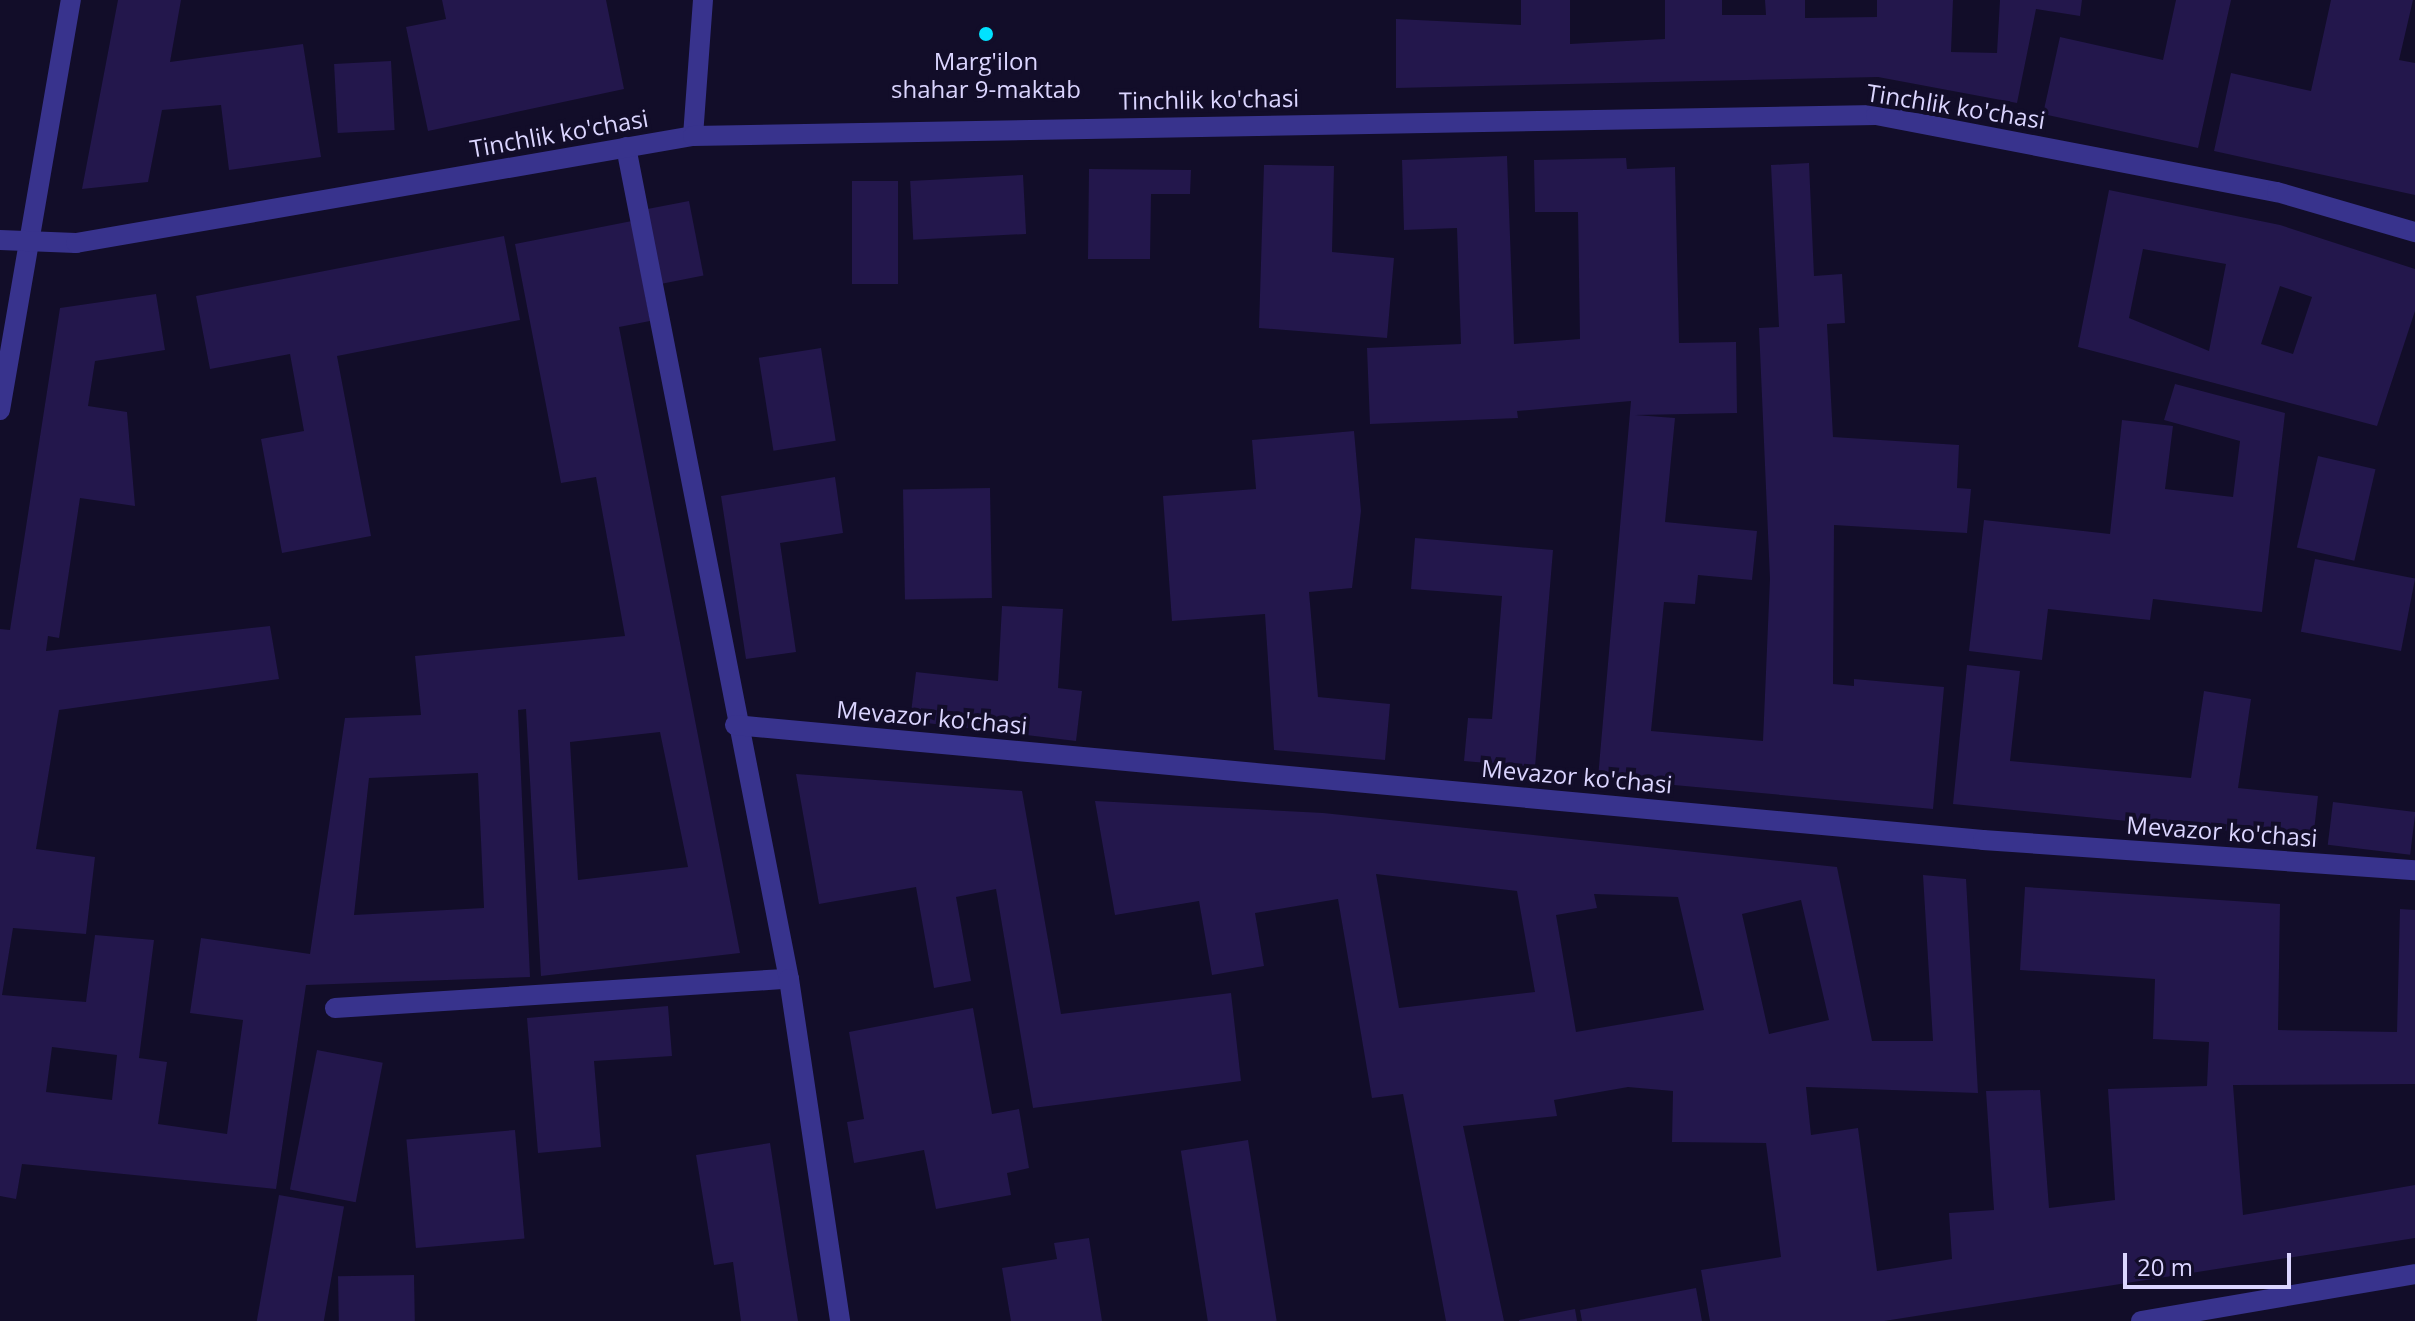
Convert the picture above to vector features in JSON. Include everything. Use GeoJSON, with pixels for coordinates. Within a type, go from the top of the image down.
{"type":"FeatureCollection","features":[{"type":"Feature","properties":{"kind":"street"},"geometry":{"type":"LineString","coordinates":[[0,410],[71,0]]}},
{"type":"Feature","properties":{"kind":"street"},"geometry":{"type":"LineString","coordinates":[[693,136],[703,0]]}},
{"type":"Feature","properties":{"kind":"street","name":"Tinchlik ko'chasi"},"geometry":{"type":"LineString","coordinates":[[0,240],[76,243],[693,136],[1876,115],[2277,192],[2415,232]]}},
{"type":"Feature","properties":{"kind":"street"},"geometry":{"type":"LineString","coordinates":[[626,147],[735,725],[789,979],[840,1321]]}},
{"type":"Feature","properties":{"kind":"street","name":"Mevazor ko'chasi"},"geometry":{"type":"LineString","coordinates":[[735,725],[1983,840],[2415,870]]}},
{"type":"Feature","properties":{"kind":"street"},"geometry":{"type":"LineString","coordinates":[[335,1008],[789,979]]}},
{"type":"Feature","properties":{"kind":"street"},"geometry":{"type":"LineString","coordinates":[[2141,1321],[2415,1274]]}},
{"type":"Feature","properties":{"kind":"building"},"geometry":{"type":"Polygon","coordinates":[[[118,0],[181,0],[170,62],[303,44],[321,157],[229,170],[221,105],[162,110],[148,182],[82,189],[118,0]]]}},
{"type":"Feature","properties":{"kind":"building"},"geometry":{"type":"Polygon","coordinates":[[[442,0],[606,0],[624,89],[428,131],[406,27],[446,19],[442,0]]]}},
{"type":"Feature","properties":{"kind":"building"},"geometry":{"type":"Polygon","coordinates":[[[1521,0],[1570,0],[1570,44],[1665,39],[1665,0],[1722,0],[1722,15],[1766,15],[1765,0],[1805,0],[1805,18],[1877,17],[1877,0],[1953,0],[1951,52],[1997,53],[2000,0],[2082,0],[2080,16],[2036,9],[2017,103],[1878,77],[1396,88],[1396,19],[1521,25],[1521,0]]]}},
{"type":"Feature","properties":{"kind":"building"},"geometry":{"type":"Polygon","coordinates":[[[2176,0],[2231,0],[2198,148],[2043,114],[2060,37],[2163,60],[2176,0]]]}},
{"type":"Feature","properties":{"kind":"building"},"geometry":{"type":"Polygon","coordinates":[[[2331,0],[2413,0],[2399,60],[2415,63],[2415,195],[2214,151],[2231,73],[2311,91],[2331,0]]]}},
{"type":"Feature","properties":{"kind":"building"},"geometry":{"type":"Polygon","coordinates":[[[391,61],[395,130],[338,133],[334,64],[391,61]]]}},
{"type":"Feature","properties":{"kind":"building"},"geometry":{"type":"Polygon","coordinates":[[[1507,156],[1514,344],[1580,339],[1578,212],[1535,212],[1534,160],[1626,158],[1627,169],[1675,167],[1679,343],[1736,342],[1737,413],[1635,415],[1675,418],[1665,522],[1757,531],[1752,580],[1698,575],[1695,604],[1664,602],[1651,731],[1763,741],[1770,579],[1759,328],[1779,327],[1771,165],[1809,163],[1814,276],[1842,274],[1845,323],[1827,324],[1833,437],[1959,445],[1957,488],[1971,489],[1967,533],[1834,525],[1833,684],[1854,686],[1854,679],[1944,687],[1933,809],[1598,778],[1631,401],[1517,411],[1518,418],[1370,424],[1367,348],[1461,344],[1457,228],[1404,230],[1402,160],[1507,156]]]}},
{"type":"Feature","properties":{"kind":"building"},"geometry":{"type":"Polygon","coordinates":[[[1264,165],[1334,166],[1332,252],[1394,258],[1387,338],[1259,328],[1264,165]]]}},
{"type":"Feature","properties":{"kind":"building"},"geometry":{"type":"Polygon","coordinates":[[[1089,169],[1191,170],[1190,194],[1151,194],[1150,259],[1088,259],[1089,169]]]}},
{"type":"Feature","properties":{"kind":"building"},"geometry":{"type":"Polygon","coordinates":[[[1023,175],[1026,234],[913,240],[910,181],[1023,175]]]}},
{"type":"Feature","properties":{"kind":"building"},"geometry":{"type":"Polygon","coordinates":[[[852,181],[898,181],[898,284],[852,284],[852,181]]]}},
{"type":"Feature","properties":{"kind":"building"},"geometry":{"type":"Polygon","coordinates":[[[2109,190],[2280,225],[2415,269],[2415,311],[2377,426],[2078,347],[2109,190]],[[2143,249],[2129,318],[2209,351],[2226,264],[2143,249]],[[2280,286],[2261,344],[2293,354],[2312,297],[2280,286]]]}},
{"type":"Feature","properties":{"kind":"building"},"geometry":{"type":"Polygon","coordinates":[[[689,201],[704,276],[659,284],[645,210],[689,201]]]}},
{"type":"Feature","properties":{"kind":"building"},"geometry":{"type":"Polygon","coordinates":[[[632,221],[650,321],[619,327],[740,953],[541,976],[526,709],[518,710],[530,977],[306,985],[276,1189],[22,1164],[16,1199],[0,1196],[0,629],[10,630],[60,308],[156,294],[165,350],[95,361],[88,406],[127,412],[135,506],[80,498],[59,638],[48,636],[46,651],[270,626],[279,679],[59,710],[36,849],[95,857],[86,934],[13,928],[2,995],[86,1002],[95,935],[154,940],[139,1058],[167,1062],[158,1124],[227,1134],[243,1020],[190,1013],[201,938],[310,954],[345,718],[421,715],[415,656],[625,636],[596,477],[561,483],[515,244],[632,221]],[[660,732],[570,742],[578,880],[688,867],[660,732]],[[478,773],[369,778],[354,915],[484,908],[478,773]],[[52,1047],[46,1092],[112,1100],[117,1055],[52,1047]]]}},
{"type":"Feature","properties":{"kind":"building"},"geometry":{"type":"Polygon","coordinates":[[[504,236],[520,320],[337,356],[371,536],[282,553],[261,439],[304,431],[290,354],[210,369],[196,296],[504,236]]]}},
{"type":"Feature","properties":{"kind":"building"},"geometry":{"type":"Polygon","coordinates":[[[821,348],[836,441],[773,451],[759,358],[821,348]]]}},
{"type":"Feature","properties":{"kind":"building"},"geometry":{"type":"Polygon","coordinates":[[[2175,384],[2285,413],[2262,612],[2153,599],[2150,620],[2048,609],[2042,660],[1969,651],[1984,520],[2110,534],[2122,420],[2173,426],[2165,489],[2233,497],[2240,441],[2164,420],[2175,384]]]}},
{"type":"Feature","properties":{"kind":"building"},"geometry":{"type":"Polygon","coordinates":[[[1354,431],[1361,511],[1352,588],[1309,592],[1318,697],[1390,704],[1385,760],[1274,750],[1265,614],[1172,621],[1163,496],[1256,489],[1252,440],[1354,431]]]}},
{"type":"Feature","properties":{"kind":"building"},"geometry":{"type":"Polygon","coordinates":[[[2318,456],[2375,469],[2354,561],[2297,548],[2318,456]]]}},
{"type":"Feature","properties":{"kind":"building"},"geometry":{"type":"Polygon","coordinates":[[[835,477],[843,533],[780,543],[796,652],[746,659],[721,496],[835,477]]]}},
{"type":"Feature","properties":{"kind":"building"},"geometry":{"type":"Polygon","coordinates":[[[990,488],[992,598],[905,600],[903,490],[990,488]]]}},
{"type":"Feature","properties":{"kind":"building"},"geometry":{"type":"Polygon","coordinates":[[[1415,538],[1553,550],[1535,767],[1464,761],[1468,718],[1492,719],[1502,596],[1411,589],[1415,538]]]}},
{"type":"Feature","properties":{"kind":"building"},"geometry":{"type":"Polygon","coordinates":[[[2315,559],[2415,578],[2401,651],[2301,632],[2315,559]]]}},
{"type":"Feature","properties":{"kind":"building"},"geometry":{"type":"Polygon","coordinates":[[[1002,606],[1063,609],[1058,688],[1082,691],[1076,741],[910,721],[916,672],[998,681],[1002,606]]]}},
{"type":"Feature","properties":{"kind":"building"},"geometry":{"type":"Polygon","coordinates":[[[1967,665],[2020,671],[2010,761],[2191,778],[2204,691],[2251,699],[2238,788],[2318,796],[2313,839],[1953,804],[1967,665]]]}},
{"type":"Feature","properties":{"kind":"building"},"geometry":{"type":"Polygon","coordinates":[[[796,774],[1022,791],[1061,1014],[1231,993],[1241,1081],[1033,1108],[996,889],[956,897],[971,981],[934,988],[916,887],[819,904],[796,774]]]}},
{"type":"Feature","properties":{"kind":"building"},"geometry":{"type":"Polygon","coordinates":[[[1095,801],[1323,813],[1837,867],[1872,1041],[1933,1041],[1923,875],[1966,879],[1978,1093],[1806,1087],[1811,1135],[1858,1128],[1877,1271],[1952,1259],[1949,1213],[1994,1210],[1986,1091],[2040,1090],[2049,1208],[2115,1200],[2108,1089],[2207,1086],[2209,1042],[2153,1039],[2155,979],[2020,970],[2025,887],[2280,904],[2278,1030],[2397,1032],[2400,909],[2415,910],[2415,1084],[2233,1085],[2243,1215],[2415,1185],[2415,1238],[1884,1321],[1710,1321],[1701,1270],[1781,1257],[1766,1143],[1672,1142],[1673,1091],[1628,1087],[1554,1100],[1557,1116],[1463,1126],[1504,1321],[1446,1321],[1403,1094],[1372,1098],[1338,899],[1255,913],[1264,966],[1212,975],[1199,901],[1115,915],[1095,801]],[[1376,874],[1399,1008],[1535,992],[1517,891],[1376,874]],[[1594,894],[1597,908],[1556,915],[1576,1032],[1704,1010],[1678,897],[1594,894]],[[1801,900],[1742,914],[1769,1034],[1829,1020],[1801,900]]]}},
{"type":"Feature","properties":{"kind":"building"},"geometry":{"type":"Polygon","coordinates":[[[2333,802],[2415,812],[2410,855],[2328,845],[2333,802]]]}},
{"type":"Feature","properties":{"kind":"building"},"geometry":{"type":"Polygon","coordinates":[[[668,1006],[672,1056],[594,1061],[601,1147],[538,1153],[527,1018],[668,1006]]]}},
{"type":"Feature","properties":{"kind":"building"},"geometry":{"type":"Polygon","coordinates":[[[973,1008],[992,1114],[1019,1109],[1029,1168],[1007,1173],[1011,1195],[936,1209],[924,1150],[854,1163],[847,1122],[864,1119],[849,1032],[973,1008]]]}},
{"type":"Feature","properties":{"kind":"building"},"geometry":{"type":"Polygon","coordinates":[[[317,1050],[383,1063],[356,1202],[290,1189],[317,1050]]]}},
{"type":"Feature","properties":{"kind":"building"},"geometry":{"type":"Polygon","coordinates":[[[515,1130],[524,1239],[416,1248],[406,1139],[515,1130]]]}},
{"type":"Feature","properties":{"kind":"building"},"geometry":{"type":"Polygon","coordinates":[[[1248,1140],[1277,1321],[1208,1321],[1181,1151],[1248,1140]]]}},
{"type":"Feature","properties":{"kind":"building"},"geometry":{"type":"Polygon","coordinates":[[[770,1143],[798,1321],[741,1321],[733,1262],[714,1265],[696,1155],[770,1143]]]}},
{"type":"Feature","properties":{"kind":"building"},"geometry":{"type":"Polygon","coordinates":[[[279,1195],[344,1206],[324,1321],[257,1321],[279,1195]]]}},
{"type":"Feature","properties":{"kind":"building"},"geometry":{"type":"Polygon","coordinates":[[[1089,1238],[1102,1321],[1011,1321],[1002,1268],[1057,1259],[1054,1243],[1089,1238]]]}},
{"type":"Feature","properties":{"kind":"building"},"geometry":{"type":"Polygon","coordinates":[[[414,1275],[415,1321],[339,1321],[338,1276],[414,1275]]]}},
{"type":"Feature","properties":{"kind":"building"},"geometry":{"type":"Polygon","coordinates":[[[1696,1288],[1702,1321],[1582,1321],[1580,1310],[1696,1288]]]}},
{"type":"Feature","properties":{"kind":"building"},"geometry":{"type":"Polygon","coordinates":[[[1575,1309],[1577,1321],[1519,1321],[1519,1320],[1575,1309]]]}},
{"type":"Feature","properties":{"kind":"place","name":"Marg'ilon shahar 9-maktab"},"geometry":{"type":"Point","coordinates":[986,34]}}]}
